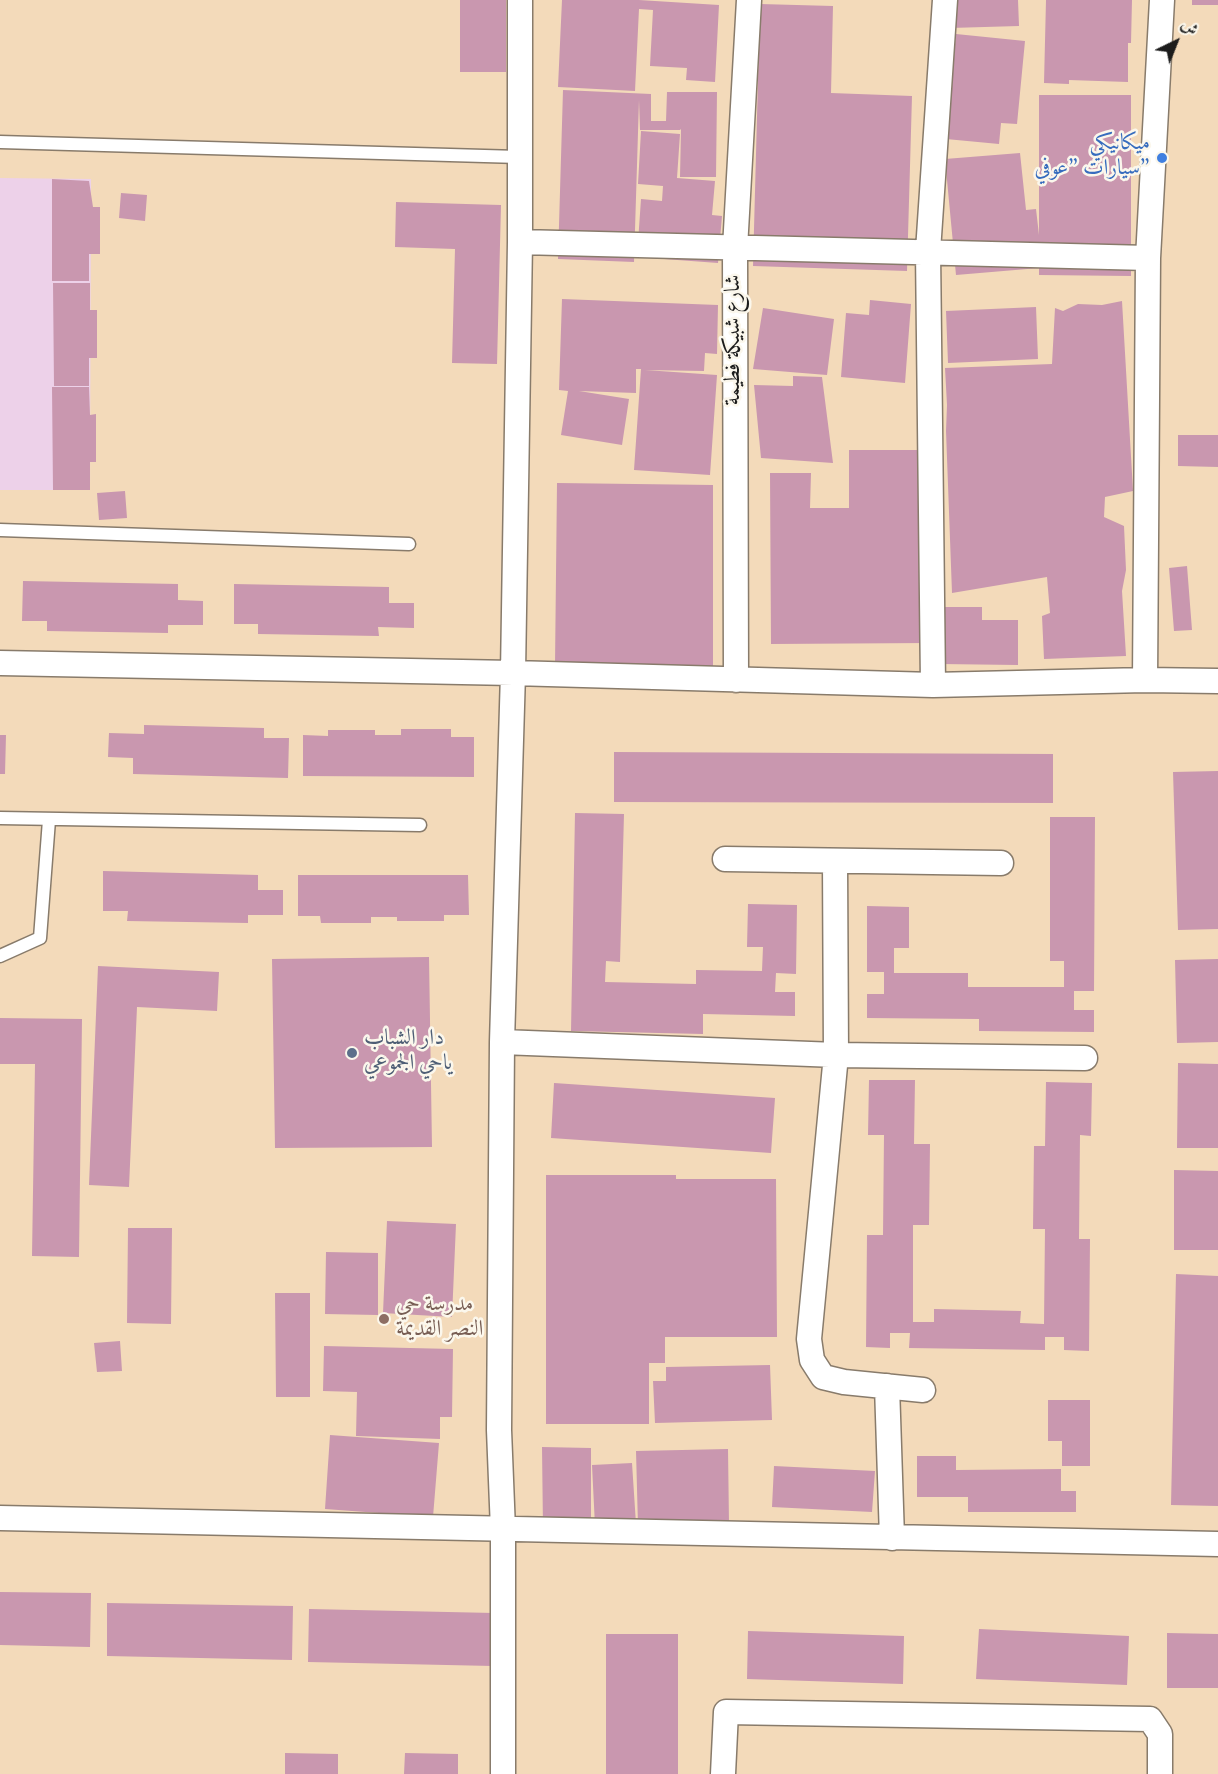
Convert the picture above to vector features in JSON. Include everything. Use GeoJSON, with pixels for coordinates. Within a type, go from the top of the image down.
{"type":"FeatureCollection","features":[{"type":"Feature","properties":{"kind":"street"},"geometry":{"type":"LineString","coordinates":[[503,1774],[503,1530],[499,1430],[502,1042],[513,673],[520,242],[520,0]]}},
{"type":"Feature","properties":{"kind":"street","name":"شارع شبيكة فطيمة"},"geometry":{"type":"LineString","coordinates":[[736,680],[735,248],[749,0]]}},
{"type":"Feature","properties":{"kind":"street"},"geometry":{"type":"LineString","coordinates":[[933,685],[928,251],[945,0]]}},
{"type":"Feature","properties":{"kind":"street"},"geometry":{"type":"LineString","coordinates":[[1145,680],[1148,258],[1162,0]]}},
{"type":"Feature","properties":{"kind":"street"},"geometry":{"type":"LineString","coordinates":[[520,242],[1148,258]]}},
{"type":"Feature","properties":{"kind":"street"},"geometry":{"type":"LineString","coordinates":[[0,663],[513,673],[933,685],[1145,680],[1218,681]]}},
{"type":"Feature","properties":{"kind":"street"},"geometry":{"type":"LineString","coordinates":[[725,859],[1001,863]]}},
{"type":"Feature","properties":{"kind":"street"},"geometry":{"type":"LineString","coordinates":[[835,861],[836,1055],[809,1339],[812,1360],[823,1377],[844,1382],[923,1390]]}},
{"type":"Feature","properties":{"kind":"street"},"geometry":{"type":"LineString","coordinates":[[502,1042],[836,1055],[1085,1058]]}},
{"type":"Feature","properties":{"kind":"street"},"geometry":{"type":"LineString","coordinates":[[887,1386],[892,1538]]}},
{"type":"Feature","properties":{"kind":"street"},"geometry":{"type":"LineString","coordinates":[[0,1518],[1218,1544]]}},
{"type":"Feature","properties":{"kind":"street"},"geometry":{"type":"LineString","coordinates":[[723,1774],[726,1712],[1150,1719],[1160,1734],[1160,1774]]}},
{"type":"Feature","properties":{"kind":"lane"},"geometry":{"type":"LineString","coordinates":[[0,142],[519,157]]}},
{"type":"Feature","properties":{"kind":"lane"},"geometry":{"type":"LineString","coordinates":[[0,530],[409,544]]}},
{"type":"Feature","properties":{"kind":"lane"},"geometry":{"type":"LineString","coordinates":[[0,818],[420,825]]}},
{"type":"Feature","properties":{"kind":"lane"},"geometry":{"type":"LineString","coordinates":[[0,956],[40,938],[49,820]]}},
{"type":"Feature","properties":{"kind":"shaded area"},"geometry":{"type":"Polygon","coordinates":[[[0,178],[91,179],[90,490],[0,490],[0,178]]]}},
{"type":"Feature","properties":{"kind":"building"},"geometry":{"type":"Polygon","coordinates":[[[460,0],[506,0],[506,72],[460,72],[460,0]]]}},
{"type":"Feature","properties":{"kind":"building"},"geometry":{"type":"Polygon","coordinates":[[[562,0],[639,0],[719,5],[715,82],[686,80],[687,68],[650,66],[653,10],[639,9],[635,91],[558,87],[562,0]]]}},
{"type":"Feature","properties":{"kind":"building"},"geometry":{"type":"Polygon","coordinates":[[[950,0],[1018,0],[1019,26],[950,28],[950,0]]]}},
{"type":"Feature","properties":{"kind":"building"},"geometry":{"type":"Polygon","coordinates":[[[1046,0],[1132,0],[1131,43],[1128,43],[1128,82],[1069,80],[1069,84],[1044,83],[1046,0]]]}},
{"type":"Feature","properties":{"kind":"building"},"geometry":{"type":"Polygon","coordinates":[[[1192,0],[1218,0],[1218,5],[1192,5],[1192,0]]]}},
{"type":"Feature","properties":{"kind":"building"},"geometry":{"type":"Polygon","coordinates":[[[760,4],[833,6],[831,93],[912,96],[907,271],[753,266],[760,4]]]}},
{"type":"Feature","properties":{"kind":"building"},"geometry":{"type":"Polygon","coordinates":[[[956,34],[1025,41],[1017,124],[1001,123],[999,144],[946,139],[956,34]]]}},
{"type":"Feature","properties":{"kind":"building"},"geometry":{"type":"Polygon","coordinates":[[[563,90],[651,94],[651,121],[666,121],[667,92],[717,92],[716,177],[680,177],[681,129],[640,130],[639,100],[634,262],[558,259],[563,90]]]}},
{"type":"Feature","properties":{"kind":"building"},"geometry":{"type":"Polygon","coordinates":[[[1039,95],[1131,95],[1131,276],[1039,275],[1039,268],[956,275],[945,159],[1020,153],[1026,210],[1036,209],[1039,235],[1039,95]]]}},
{"type":"Feature","properties":{"kind":"building"},"geometry":{"type":"Polygon","coordinates":[[[641,131],[680,134],[677,178],[715,181],[712,215],[722,216],[718,263],[637,257],[641,199],[662,201],[663,186],[638,184],[641,131]]]}},
{"type":"Feature","properties":{"kind":"building"},"geometry":{"type":"Polygon","coordinates":[[[52,179],[89,181],[93,207],[100,207],[100,254],[89,254],[89,281],[52,281],[52,179]]]}},
{"type":"Feature","properties":{"kind":"building"},"geometry":{"type":"Polygon","coordinates":[[[121,193],[147,195],[145,221],[119,218],[121,193]]]}},
{"type":"Feature","properties":{"kind":"building"},"geometry":{"type":"Polygon","coordinates":[[[396,202],[501,205],[497,364],[452,363],[455,249],[395,247],[396,202]]]}},
{"type":"Feature","properties":{"kind":"building"},"geometry":{"type":"Polygon","coordinates":[[[53,283],[90,283],[90,310],[97,310],[97,358],[89,358],[89,386],[54,386],[53,283]]]}},
{"type":"Feature","properties":{"kind":"building"},"geometry":{"type":"Polygon","coordinates":[[[562,299],[718,305],[717,354],[705,353],[704,371],[645,370],[717,375],[710,475],[634,470],[641,369],[636,369],[636,393],[579,391],[629,399],[622,445],[561,435],[568,391],[559,390],[562,299]]]}},
{"type":"Feature","properties":{"kind":"building"},"geometry":{"type":"Polygon","coordinates":[[[870,300],[911,304],[905,383],[841,377],[846,313],[869,315],[870,300]]]}},
{"type":"Feature","properties":{"kind":"building"},"geometry":{"type":"Polygon","coordinates":[[[1122,301],[1133,491],[1105,497],[1104,517],[1124,526],[1126,570],[1122,591],[1126,656],[1044,659],[1042,616],[1050,613],[1047,577],[952,593],[945,368],[1052,364],[1055,308],[1063,311],[1078,304],[1102,305],[1122,301]]]}},
{"type":"Feature","properties":{"kind":"building"},"geometry":{"type":"Polygon","coordinates":[[[1036,307],[1038,359],[948,363],[946,311],[1036,307]]]}},
{"type":"Feature","properties":{"kind":"building"},"geometry":{"type":"Polygon","coordinates":[[[763,308],[834,319],[827,375],[753,369],[763,308]]]}},
{"type":"Feature","properties":{"kind":"building"},"geometry":{"type":"Polygon","coordinates":[[[793,376],[822,377],[833,463],[761,458],[754,385],[793,386],[793,376]]]}},
{"type":"Feature","properties":{"kind":"building"},"geometry":{"type":"Polygon","coordinates":[[[52,387],[89,387],[90,415],[96,414],[96,462],[90,462],[90,490],[53,490],[52,387]]]}},
{"type":"Feature","properties":{"kind":"building"},"geometry":{"type":"Polygon","coordinates":[[[1178,435],[1218,435],[1218,467],[1178,466],[1178,435]]]}},
{"type":"Feature","properties":{"kind":"building"},"geometry":{"type":"Polygon","coordinates":[[[849,450],[928,450],[929,643],[771,644],[770,473],[811,473],[810,508],[849,508],[849,450]]]}},
{"type":"Feature","properties":{"kind":"building"},"geometry":{"type":"Polygon","coordinates":[[[557,483],[713,485],[713,667],[555,665],[557,483]]]}},
{"type":"Feature","properties":{"kind":"building"},"geometry":{"type":"Polygon","coordinates":[[[125,491],[127,518],[99,520],[97,493],[125,491]]]}},
{"type":"Feature","properties":{"kind":"building"},"geometry":{"type":"Polygon","coordinates":[[[1187,566],[1192,630],[1174,631],[1169,568],[1187,566]]]}},
{"type":"Feature","properties":{"kind":"building"},"geometry":{"type":"Polygon","coordinates":[[[23,581],[178,584],[178,600],[203,601],[203,625],[168,625],[168,633],[47,631],[47,621],[22,621],[23,581]]]}},
{"type":"Feature","properties":{"kind":"building"},"geometry":{"type":"Polygon","coordinates":[[[234,584],[389,587],[389,603],[414,603],[414,628],[378,627],[379,636],[258,634],[258,624],[234,624],[234,584]]]}},
{"type":"Feature","properties":{"kind":"building"},"geometry":{"type":"Polygon","coordinates":[[[941,607],[982,607],[982,620],[1018,620],[1018,665],[940,664],[941,607]]]}},
{"type":"Feature","properties":{"kind":"building"},"geometry":{"type":"Polygon","coordinates":[[[144,725],[264,728],[264,738],[289,738],[288,778],[133,774],[133,758],[108,757],[109,733],[144,734],[144,725]]]}},
{"type":"Feature","properties":{"kind":"building"},"geometry":{"type":"Polygon","coordinates":[[[401,729],[451,729],[451,737],[474,737],[474,777],[303,776],[303,735],[328,736],[328,730],[375,730],[375,735],[401,735],[401,729]]]}},
{"type":"Feature","properties":{"kind":"building"},"geometry":{"type":"Polygon","coordinates":[[[0,735],[6,735],[5,774],[0,774],[0,735]]]}},
{"type":"Feature","properties":{"kind":"building"},"geometry":{"type":"Polygon","coordinates":[[[614,752],[1053,754],[1053,803],[614,802],[614,752]]]}},
{"type":"Feature","properties":{"kind":"building"},"geometry":{"type":"Polygon","coordinates":[[[1218,771],[1218,929],[1178,930],[1173,772],[1218,771]]]}},
{"type":"Feature","properties":{"kind":"building"},"geometry":{"type":"Polygon","coordinates":[[[575,813],[624,814],[620,962],[606,961],[605,982],[696,984],[696,970],[762,971],[763,947],[747,947],[748,904],[797,905],[796,974],[776,973],[775,992],[795,992],[795,1016],[703,1014],[703,1034],[571,1031],[575,813]]]}},
{"type":"Feature","properties":{"kind":"building"},"geometry":{"type":"Polygon","coordinates":[[[1050,817],[1095,817],[1094,991],[1074,991],[1074,1010],[1094,1010],[1094,1032],[979,1031],[979,1019],[867,1018],[867,994],[884,994],[884,972],[867,972],[867,906],[909,907],[909,948],[894,948],[894,973],[968,973],[968,987],[1064,987],[1064,961],[1050,961],[1050,817]]]}},
{"type":"Feature","properties":{"kind":"building"},"geometry":{"type":"Polygon","coordinates":[[[103,871],[258,875],[258,890],[283,890],[283,915],[248,915],[248,923],[127,921],[128,911],[103,911],[103,871]]]}},
{"type":"Feature","properties":{"kind":"building"},"geometry":{"type":"Polygon","coordinates":[[[298,875],[468,875],[469,915],[444,915],[444,921],[397,921],[397,917],[371,917],[371,923],[321,923],[320,916],[298,916],[298,875]]]}},
{"type":"Feature","properties":{"kind":"building","name":"دار الشباب ياحي الجموعي"},"geometry":{"type":"Polygon","coordinates":[[[429,957],[432,1147],[275,1148],[272,959],[429,957]]]}},
{"type":"Feature","properties":{"kind":"building"},"geometry":{"type":"Polygon","coordinates":[[[1218,959],[1218,1042],[1177,1043],[1175,960],[1218,959]]]}},
{"type":"Feature","properties":{"kind":"building"},"geometry":{"type":"Polygon","coordinates":[[[98,966],[219,972],[217,1011],[137,1007],[129,1187],[89,1185],[98,966]]]}},
{"type":"Feature","properties":{"kind":"building"},"geometry":{"type":"Polygon","coordinates":[[[0,1018],[82,1019],[79,1257],[32,1256],[35,1064],[0,1064],[0,1018]]]}},
{"type":"Feature","properties":{"kind":"building"},"geometry":{"type":"Polygon","coordinates":[[[1178,1063],[1218,1064],[1218,1148],[1177,1148],[1178,1063]]]}},
{"type":"Feature","properties":{"kind":"building"},"geometry":{"type":"Polygon","coordinates":[[[869,1080],[915,1080],[914,1144],[930,1144],[929,1225],[913,1225],[913,1322],[934,1322],[934,1309],[1021,1311],[1020,1323],[1044,1324],[1045,1229],[1033,1229],[1034,1146],[1045,1146],[1046,1082],[1092,1083],[1091,1136],[1080,1135],[1079,1239],[1090,1239],[1089,1351],[1064,1350],[1064,1337],[1045,1337],[1045,1350],[909,1348],[910,1333],[890,1333],[890,1348],[866,1347],[867,1235],[883,1235],[884,1135],[868,1135],[869,1080]]]}},
{"type":"Feature","properties":{"kind":"building"},"geometry":{"type":"Polygon","coordinates":[[[554,1083],[775,1098],[771,1153],[551,1138],[554,1083]]]}},
{"type":"Feature","properties":{"kind":"building"},"geometry":{"type":"Polygon","coordinates":[[[1174,1170],[1218,1171],[1218,1250],[1174,1250],[1174,1170]]]}},
{"type":"Feature","properties":{"kind":"building"},"geometry":{"type":"Polygon","coordinates":[[[546,1175],[676,1175],[676,1179],[776,1179],[777,1337],[665,1337],[665,1363],[649,1363],[649,1424],[546,1424],[546,1175]]]}},
{"type":"Feature","properties":{"kind":"building"},"geometry":{"type":"Polygon","coordinates":[[[387,1221],[456,1224],[452,1317],[383,1313],[387,1221]]]}},
{"type":"Feature","properties":{"kind":"building"},"geometry":{"type":"Polygon","coordinates":[[[128,1228],[172,1228],[171,1324],[127,1323],[128,1228]]]}},
{"type":"Feature","properties":{"kind":"building"},"geometry":{"type":"Polygon","coordinates":[[[326,1252],[378,1253],[378,1315],[325,1314],[326,1252]]]}},
{"type":"Feature","properties":{"kind":"building"},"geometry":{"type":"Polygon","coordinates":[[[1176,1274],[1218,1276],[1218,1506],[1171,1505],[1176,1274]]]}},
{"type":"Feature","properties":{"kind":"building"},"geometry":{"type":"Polygon","coordinates":[[[275,1293],[310,1293],[310,1397],[276,1397],[275,1293]]]}},
{"type":"Feature","properties":{"kind":"building"},"geometry":{"type":"Polygon","coordinates":[[[120,1341],[122,1371],[97,1372],[94,1343],[120,1341]]]}},
{"type":"Feature","properties":{"kind":"building"},"geometry":{"type":"Polygon","coordinates":[[[324,1346],[453,1349],[452,1417],[440,1417],[440,1439],[356,1436],[357,1392],[323,1391],[324,1346]]]}},
{"type":"Feature","properties":{"kind":"building"},"geometry":{"type":"Polygon","coordinates":[[[770,1365],[772,1420],[655,1423],[653,1381],[666,1381],[666,1367],[770,1365]]]}},
{"type":"Feature","properties":{"kind":"building"},"geometry":{"type":"Polygon","coordinates":[[[1048,1400],[1090,1400],[1090,1466],[1062,1466],[1062,1441],[1048,1441],[1048,1400]]]}},
{"type":"Feature","properties":{"kind":"building"},"geometry":{"type":"Polygon","coordinates":[[[330,1435],[439,1443],[433,1517],[325,1509],[330,1435]]]}},
{"type":"Feature","properties":{"kind":"building"},"geometry":{"type":"Polygon","coordinates":[[[542,1447],[591,1448],[591,1529],[543,1529],[542,1447]]]}},
{"type":"Feature","properties":{"kind":"building"},"geometry":{"type":"Polygon","coordinates":[[[728,1449],[729,1524],[638,1526],[636,1451],[728,1449]]]}},
{"type":"Feature","properties":{"kind":"building"},"geometry":{"type":"Polygon","coordinates":[[[917,1456],[956,1456],[956,1470],[1061,1469],[1061,1491],[1076,1491],[1076,1512],[968,1512],[968,1497],[917,1497],[917,1456]]]}},
{"type":"Feature","properties":{"kind":"building"},"geometry":{"type":"Polygon","coordinates":[[[632,1463],[636,1524],[595,1526],[592,1465],[632,1463]]]}},
{"type":"Feature","properties":{"kind":"building"},"geometry":{"type":"Polygon","coordinates":[[[774,1466],[875,1471],[872,1512],[772,1507],[774,1466]]]}},
{"type":"Feature","properties":{"kind":"building"},"geometry":{"type":"Polygon","coordinates":[[[0,1592],[91,1593],[90,1647],[0,1645],[0,1592]]]}},
{"type":"Feature","properties":{"kind":"building"},"geometry":{"type":"Polygon","coordinates":[[[107,1603],[293,1606],[292,1660],[107,1656],[107,1603]]]}},
{"type":"Feature","properties":{"kind":"building"},"geometry":{"type":"Polygon","coordinates":[[[309,1609],[494,1613],[493,1666],[308,1662],[309,1609]]]}},
{"type":"Feature","properties":{"kind":"building"},"geometry":{"type":"Polygon","coordinates":[[[979,1629],[1129,1636],[1127,1685],[976,1679],[979,1629]]]}},
{"type":"Feature","properties":{"kind":"building"},"geometry":{"type":"Polygon","coordinates":[[[748,1631],[904,1636],[903,1684],[747,1679],[748,1631]]]}},
{"type":"Feature","properties":{"kind":"building"},"geometry":{"type":"Polygon","coordinates":[[[1167,1633],[1218,1634],[1218,1688],[1167,1688],[1167,1633]]]}},
{"type":"Feature","properties":{"kind":"building"},"geometry":{"type":"Polygon","coordinates":[[[606,1634],[678,1634],[678,1774],[606,1774],[606,1634]]]}},
{"type":"Feature","properties":{"kind":"building"},"geometry":{"type":"Polygon","coordinates":[[[285,1753],[338,1754],[338,1774],[285,1774],[285,1753]]]}},
{"type":"Feature","properties":{"kind":"building"},"geometry":{"type":"Polygon","coordinates":[[[405,1753],[458,1754],[458,1774],[404,1774],[405,1753]]]}},
{"type":"Feature","properties":{"kind":"place","name":"ميكانيكي سيارات \"عوفي\""},"geometry":{"type":"Point","coordinates":[1162,158]}},
{"type":"Feature","properties":{"kind":"place","name":"دار الشباب ياحي الجموعي"},"geometry":{"type":"Point","coordinates":[352,1053]}},
{"type":"Feature","properties":{"kind":"place","name":"مدرسة حي النصر القديمة"},"geometry":{"type":"Point","coordinates":[384,1319]}}]}
